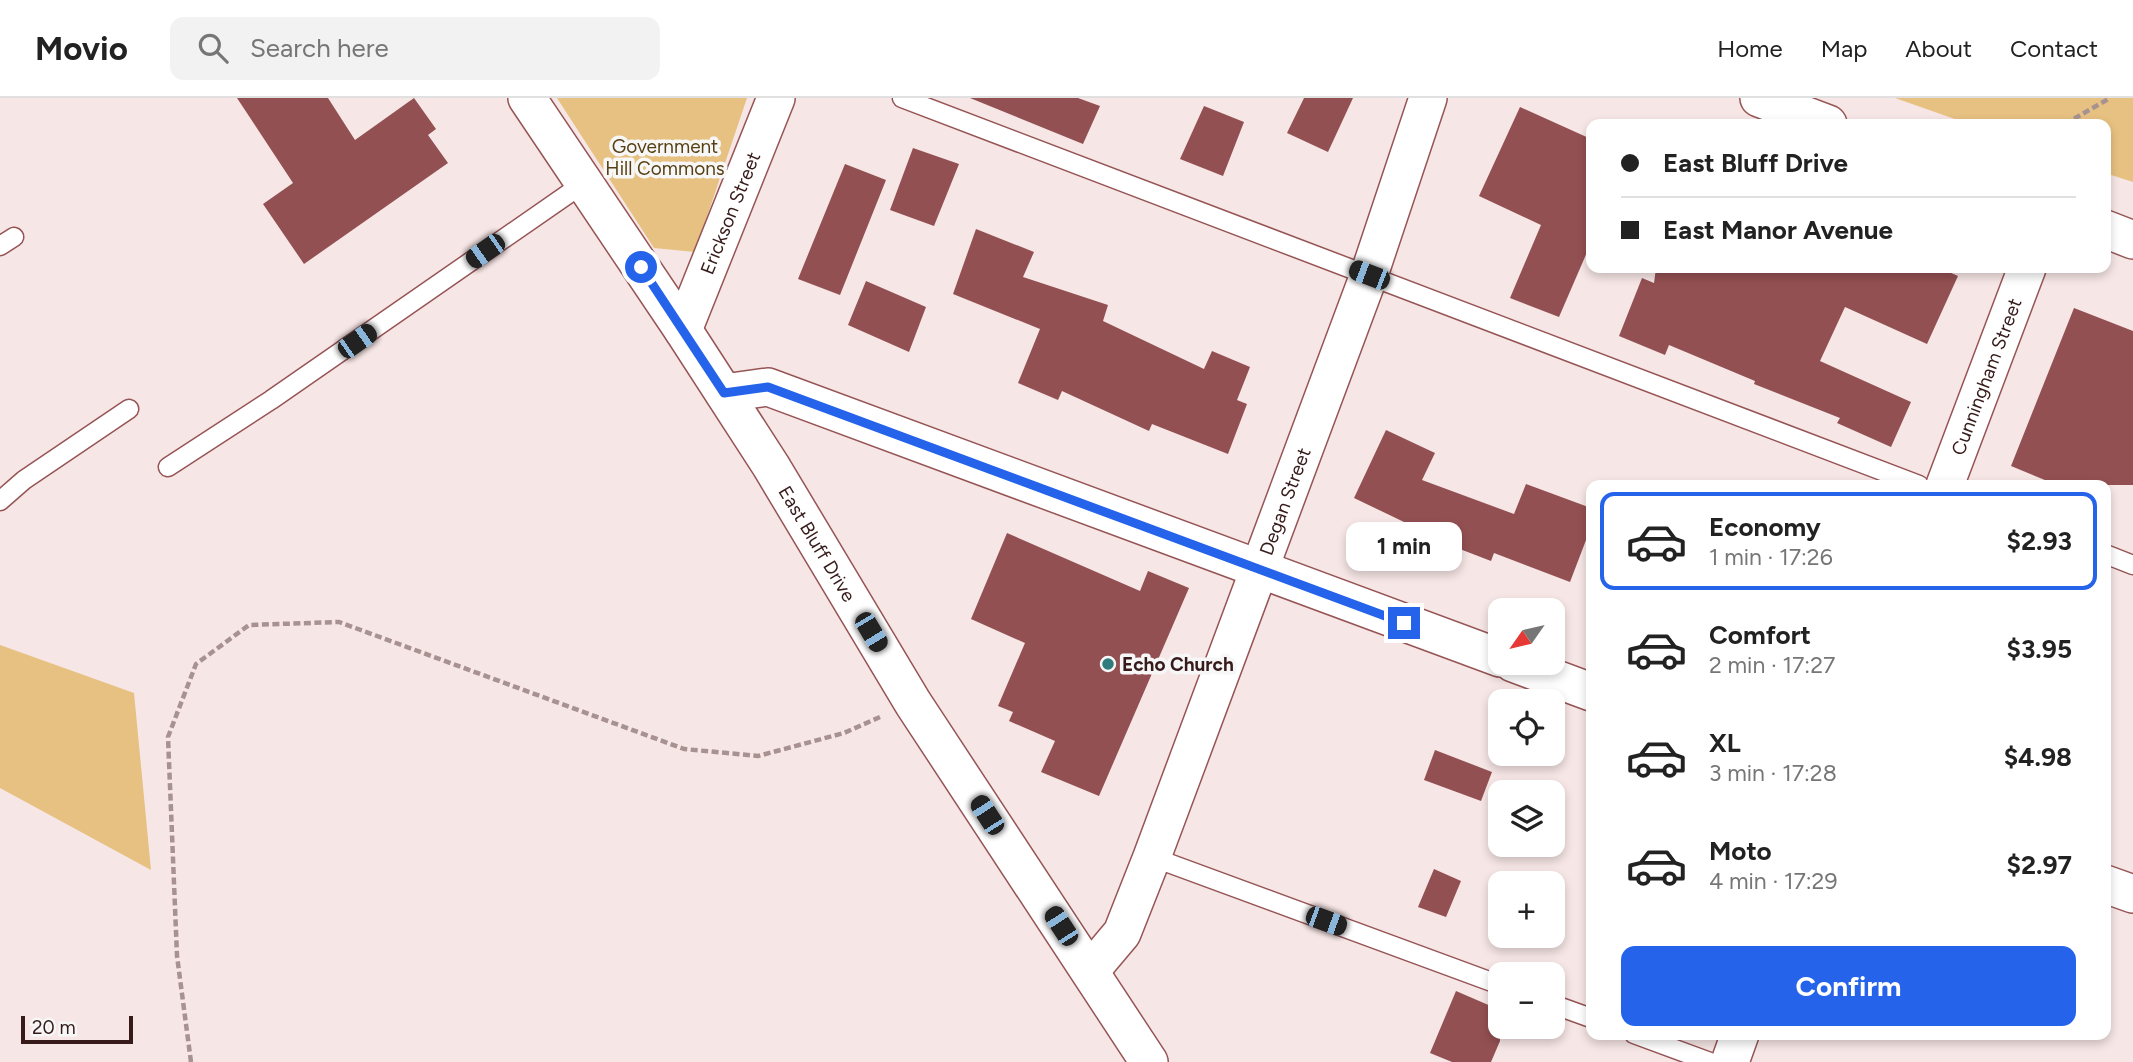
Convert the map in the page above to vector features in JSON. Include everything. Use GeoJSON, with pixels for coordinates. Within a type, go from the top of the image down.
{"type":"FeatureCollection","features":[{"type":"Feature","properties":{"kind":"street","name":"East Bluff Drive"},"geometry":{"type":"LineString","coordinates":[[527,98],[724,393],[913,703],[1149,1062]]}},
{"type":"Feature","properties":{"kind":"street","name":"Erickson Street"},"geometry":{"type":"LineString","coordinates":[[683,330],[776,98]]}},
{"type":"Feature","properties":{"kind":"street","name":"Degan Street"},"geometry":{"type":"LineString","coordinates":[[1090,971],[1122,933],[1153,857],[1369,275],[1427,98]]}},
{"type":"Feature","properties":{"kind":"street"},"geometry":{"type":"LineString","coordinates":[[1759,98],[1815,119]]}},
{"type":"Feature","properties":{"kind":"street"},"geometry":{"type":"LineString","coordinates":[[2111,231],[2133,240]]}},
{"type":"Feature","properties":{"kind":"street","name":"Cunningham Street"},"geometry":{"type":"LineString","coordinates":[[1947,480],[2025,273]]}},
{"type":"Feature","properties":{"kind":"street"},"geometry":{"type":"LineString","coordinates":[[724,393],[768,387],[1488,654]]}},
{"type":"Feature","properties":{"kind":"street"},"geometry":{"type":"LineString","coordinates":[[1548,676],[1586,690]]}},
{"type":"Feature","properties":{"kind":"street"},"geometry":{"type":"LineString","coordinates":[[2111,886],[2133,894]]}},
{"type":"Feature","properties":{"kind":"street"},"geometry":{"type":"LineString","coordinates":[[1730,1062],[1738,1040]]}},
{"type":"Feature","properties":{"kind":"lane"},"geometry":{"type":"LineString","coordinates":[[902,98],[1906,480]]}},
{"type":"Feature","properties":{"kind":"lane"},"geometry":{"type":"LineString","coordinates":[[168,467],[271,400],[584,183]]}},
{"type":"Feature","properties":{"kind":"lane"},"geometry":{"type":"LineString","coordinates":[[0,500],[24,480],[129,409]]}},
{"type":"Feature","properties":{"kind":"lane"},"geometry":{"type":"LineString","coordinates":[[2111,556],[2133,565]]}},
{"type":"Feature","properties":{"kind":"lane"},"geometry":{"type":"LineString","coordinates":[[1153,857],[1488,981]]}},
{"type":"Feature","properties":{"kind":"lane"},"geometry":{"type":"LineString","coordinates":[[1565,1009],[1586,1016]]}},
{"type":"Feature","properties":{"kind":"lane"},"geometry":{"type":"LineString","coordinates":[[1650,1040],[1710,1062]]}},
{"type":"Feature","properties":{"kind":"path"},"geometry":{"type":"LineString","coordinates":[[2074,119],[2110,98]]}},
{"type":"Feature","properties":{"kind":"path"},"geometry":{"type":"LineString","coordinates":[[191,1062],[177,956],[168,737],[196,664],[249,625],[339,622],[684,749],[758,756],[844,733],[913,703]]}},
{"type":"Feature","properties":{"kind":"green space","name":"Government Hill Commons"},"geometry":{"type":"Polygon","coordinates":[[[557,98],[747,98],[695,252],[654,248],[557,98]]]}},
{"type":"Feature","properties":{"kind":"green space"},"geometry":{"type":"Polygon","coordinates":[[[1895,98],[2133,98],[2133,182],[2111,175],[2111,119],[1955,119],[1895,98]]]}},
{"type":"Feature","properties":{"kind":"green space"},"geometry":{"type":"Polygon","coordinates":[[[0,645],[134,693],[151,870],[0,788],[0,645]]]}},
{"type":"Feature","properties":{"kind":"building"},"geometry":{"type":"Polygon","coordinates":[[[237,98],[328,98],[355,140],[414,98],[436,129],[428,135],[448,163],[304,264],[263,204],[293,183],[237,98]]]}},
{"type":"Feature","properties":{"kind":"building"},"geometry":{"type":"Polygon","coordinates":[[[970,98],[1078,98],[1100,106],[1083,144],[970,98]]]}},
{"type":"Feature","properties":{"kind":"building"},"geometry":{"type":"Polygon","coordinates":[[[1304,98],[1353,98],[1328,152],[1287,133],[1304,98]]]}},
{"type":"Feature","properties":{"kind":"building"},"geometry":{"type":"Polygon","coordinates":[[[1204,106],[1244,122],[1223,176],[1180,159],[1204,106]]]}},
{"type":"Feature","properties":{"kind":"building"},"geometry":{"type":"Polygon","coordinates":[[[1520,107],[1586,137],[1586,255],[1559,317],[1510,298],[1541,225],[1479,196],[1520,107]]]}},
{"type":"Feature","properties":{"kind":"building"},"geometry":{"type":"Polygon","coordinates":[[[913,148],[959,164],[934,226],[890,210],[913,148]]]}},
{"type":"Feature","properties":{"kind":"building"},"geometry":{"type":"Polygon","coordinates":[[[845,164],[886,180],[840,295],[798,279],[845,164]]]}},
{"type":"Feature","properties":{"kind":"building"},"geometry":{"type":"Polygon","coordinates":[[[976,229],[1034,252],[1023,277],[1108,305],[1103,321],[1204,369],[1212,351],[1250,367],[1237,400],[1247,404],[1228,454],[1152,424],[1149,431],[1062,391],[1058,400],[1018,383],[1040,329],[953,294],[976,229]]]}},
{"type":"Feature","properties":{"kind":"building"},"geometry":{"type":"Polygon","coordinates":[[[1655,273],[1951,273],[1958,276],[1927,344],[1845,307],[1820,361],[1911,402],[1891,447],[1837,423],[1840,418],[1754,384],[1755,381],[1669,345],[1665,355],[1619,336],[1642,278],[1654,283],[1655,273]]]}},
{"type":"Feature","properties":{"kind":"building"},"geometry":{"type":"Polygon","coordinates":[[[866,281],[926,307],[909,352],[848,325],[866,281]]]}},
{"type":"Feature","properties":{"kind":"building"},"geometry":{"type":"Polygon","coordinates":[[[2074,308],[2133,331],[2133,485],[2111,485],[2111,480],[2045,480],[2011,466],[2074,308]]]}},
{"type":"Feature","properties":{"kind":"building"},"geometry":{"type":"Polygon","coordinates":[[[1386,430],[1435,453],[1422,480],[1514,514],[1526,484],[1586,506],[1586,540],[1570,582],[1494,553],[1491,561],[1426,536],[1427,533],[1354,498],[1386,430]]]}},
{"type":"Feature","properties":{"kind":"building","name":"Echo Church"},"geometry":{"type":"Polygon","coordinates":[[[1007,533],[1140,591],[1148,571],[1189,588],[1099,796],[1041,772],[1055,741],[1009,721],[1013,712],[998,706],[1025,643],[971,619],[1007,533]]]}},
{"type":"Feature","properties":{"kind":"building"},"geometry":{"type":"Polygon","coordinates":[[[1435,750],[1492,772],[1481,801],[1424,780],[1435,750]]]}},
{"type":"Feature","properties":{"kind":"building"},"geometry":{"type":"Polygon","coordinates":[[[1434,869],[1461,881],[1446,917],[1418,907],[1434,869]]]}},
{"type":"Feature","properties":{"kind":"building"},"geometry":{"type":"Polygon","coordinates":[[[1456,991],[1488,1005],[1488,1039],[1500,1039],[1491,1062],[1452,1062],[1430,1053],[1456,991]]]}},
{"type":"Feature","properties":{"kind":"place","name":"Echo Church"},"geometry":{"type":"Point","coordinates":[1108,664]}},
{"type":"Feature","properties":{"kind":"route"},"geometry":{"type":"LineString","coordinates":[[641,267],[724,393],[768,387],[1404,623]]}}]}
